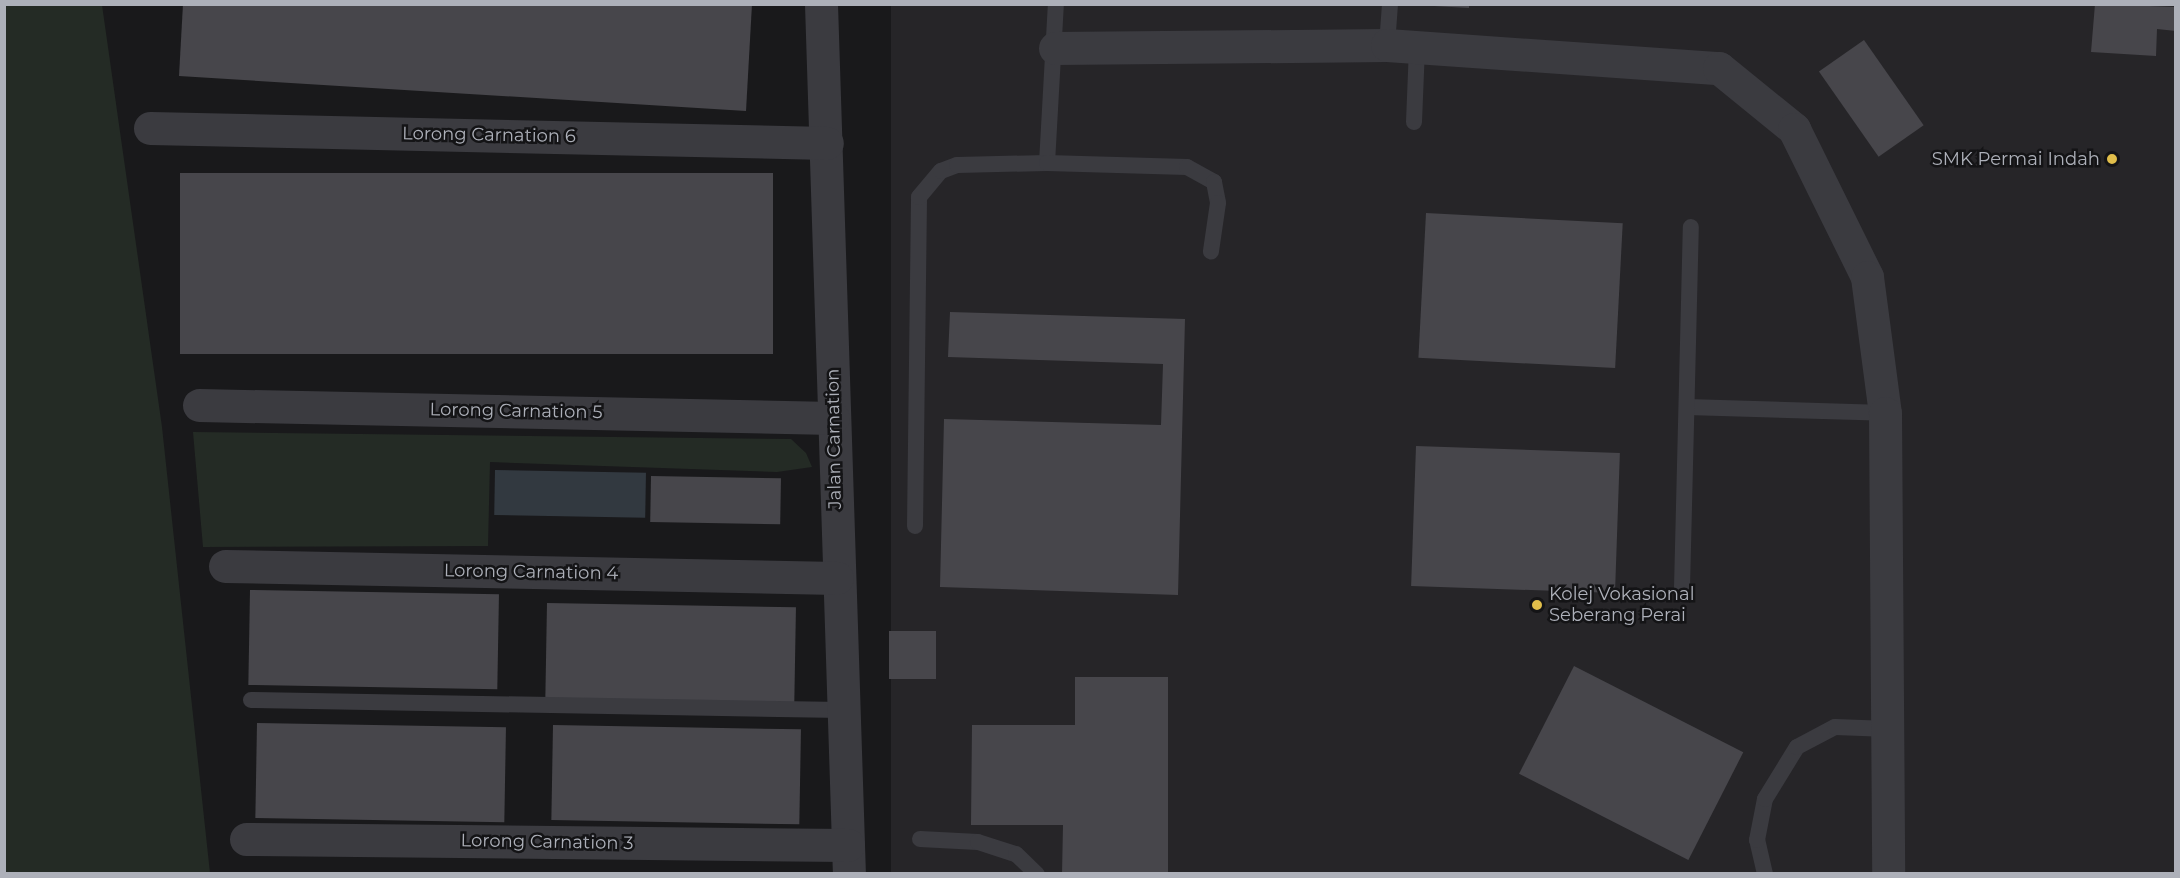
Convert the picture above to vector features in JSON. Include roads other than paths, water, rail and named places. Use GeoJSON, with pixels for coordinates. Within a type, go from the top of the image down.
{"type":"FeatureCollection","features":[{"type":"Feature","properties":{"kind":"street","name":"Jalan Carnation"},"geometry":{"type":"LineString","coordinates":[[821,4],[827,143],[837,578],[849,859]]}},
{"type":"Feature","properties":{"kind":"street"},"geometry":{"type":"LineString","coordinates":[[1055,48],[1402,46],[1719,68],[1794,129],[1867,277],[1885,413],[1889,729],[1888,873]]}},
{"type":"Feature","properties":{"kind":"street","name":"Lorong Carnation 6"},"geometry":{"type":"LineString","coordinates":[[150,128],[827,143]]}},
{"type":"Feature","properties":{"kind":"street","name":"Lorong Carnation 5"},"geometry":{"type":"LineString","coordinates":[[199,405],[833,418]]}},
{"type":"Feature","properties":{"kind":"street","name":"Lorong Carnation 4"},"geometry":{"type":"LineString","coordinates":[[225,566],[837,578]]}},
{"type":"Feature","properties":{"kind":"street","name":"Lorong Carnation 3"},"geometry":{"type":"LineString","coordinates":[[246,839],[849,859]]}},
{"type":"Feature","properties":{"kind":"lane"},"geometry":{"type":"LineString","coordinates":[[1047,163],[1056,4]]}},
{"type":"Feature","properties":{"kind":"lane"},"geometry":{"type":"LineString","coordinates":[[1390,4],[1402,46],[1414,122]]}},
{"type":"Feature","properties":{"kind":"lane"},"geometry":{"type":"LineString","coordinates":[[915,526],[919,197],[941,171],[957,165],[1047,163],[1187,167],[1201,172],[1214,182],[1218,203],[1211,251]]}},
{"type":"Feature","properties":{"kind":"lane"},"geometry":{"type":"LineString","coordinates":[[1682,588],[1691,227]]}},
{"type":"Feature","properties":{"kind":"lane"},"geometry":{"type":"LineString","coordinates":[[1687,407],[1885,413]]}},
{"type":"Feature","properties":{"kind":"lane"},"geometry":{"type":"LineString","coordinates":[[251,700],[843,710]]}},
{"type":"Feature","properties":{"kind":"lane"},"geometry":{"type":"LineString","coordinates":[[1765,873],[1757,840],[1765,799],[1797,747],[1835,727],[1889,729]]}},
{"type":"Feature","properties":{"kind":"lane"},"geometry":{"type":"LineString","coordinates":[[920,839],[978,842],[1016,854],[1037,873]]}},
{"type":"Feature","properties":{"kind":"place","name":"SMK Permai Indah"},"geometry":{"type":"Point","coordinates":[2112,159]}},
{"type":"Feature","properties":{"kind":"place","name":"Kolej Vokasional Seberang Perai"},"geometry":{"type":"Point","coordinates":[1537,605]}}]}
